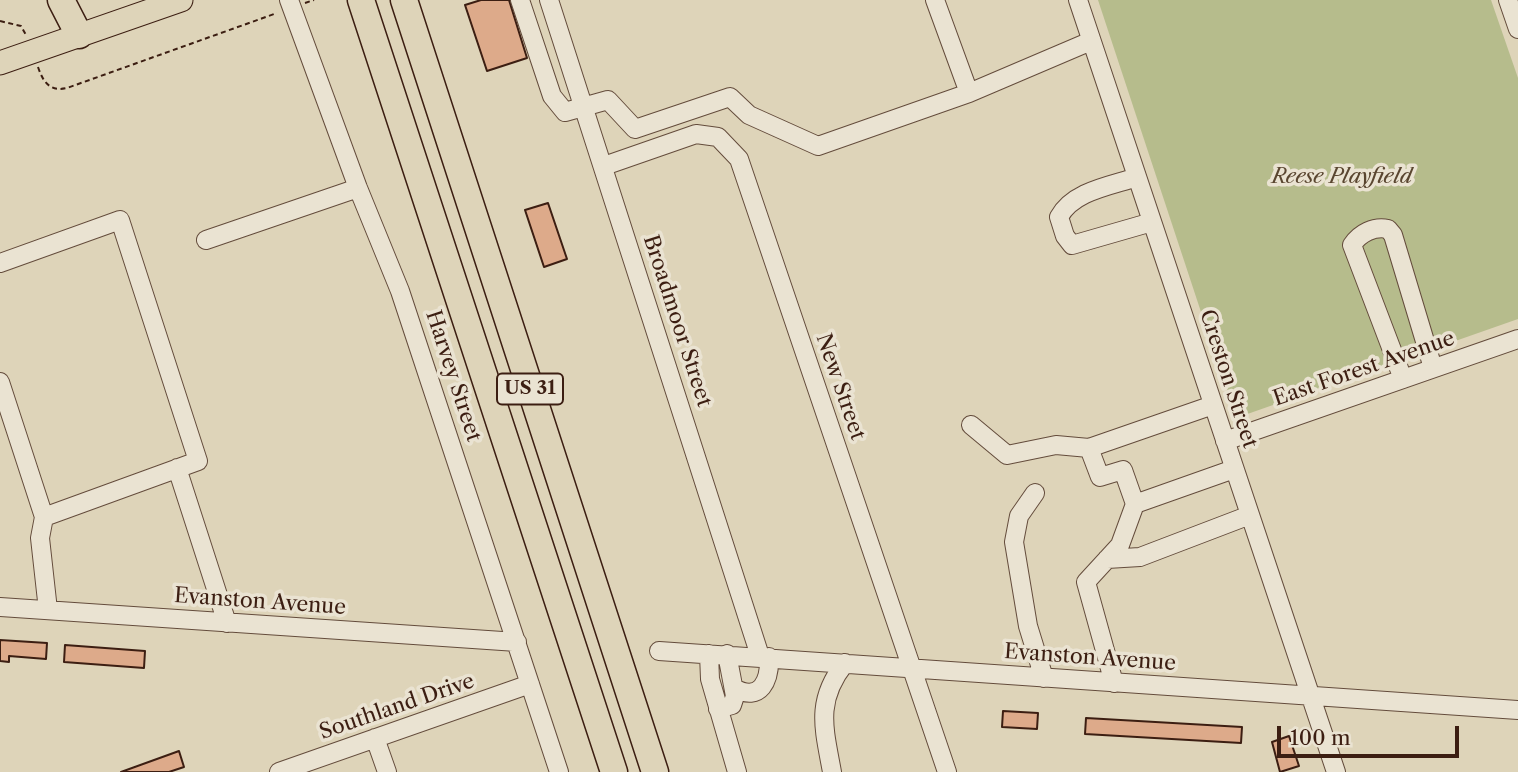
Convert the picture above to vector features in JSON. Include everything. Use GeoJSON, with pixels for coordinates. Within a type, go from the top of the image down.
{"type":"FeatureCollection","features":[{"type":"Feature","properties":{"kind":"highway"},"geometry":{"type":"LineString","coordinates":[[61,0],[79,35]]}},
{"type":"Feature","properties":{"kind":"highway"},"geometry":{"type":"LineString","coordinates":[[72,0],[79,35]]}},
{"type":"Feature","properties":{"kind":"highway","name":"US 31"},"geometry":{"type":"LineString","coordinates":[[405,3],[655,772]]}},
{"type":"Feature","properties":{"kind":"highway","name":"US 31"},"geometry":{"type":"LineString","coordinates":[[360,11],[402,123],[614,772]]}},
{"type":"Feature","properties":{"kind":"main road"},"geometry":{"type":"LineString","coordinates":[[0,63],[181,0]]}},
{"type":"Feature","properties":{"kind":"street"},"geometry":{"type":"LineString","coordinates":[[520,0],[552,96],[565,112],[608,100],[635,129],[730,97],[749,115],[818,146],[969,93],[1091,41]]}},
{"type":"Feature","properties":{"kind":"street","name":"Broadmoor Street"},"geometry":{"type":"LineString","coordinates":[[549,0],[764,657]]}},
{"type":"Feature","properties":{"kind":"street"},"geometry":{"type":"LineString","coordinates":[[935,0],[969,93]]}},
{"type":"Feature","properties":{"kind":"street","name":"Creston Street"},"geometry":{"type":"LineString","coordinates":[[1078,0],[1336,772]]}},
{"type":"Feature","properties":{"kind":"street"},"geometry":{"type":"LineString","coordinates":[[1508,0],[1518,29]]}},
{"type":"Feature","properties":{"kind":"street","name":"Harvey Street"},"geometry":{"type":"LineString","coordinates":[[291,4],[358,188],[400,291],[558,770]]}},
{"type":"Feature","properties":{"kind":"street","name":"New Street"},"geometry":{"type":"LineString","coordinates":[[604,166],[696,134],[718,137],[739,159],[947,772]]}},
{"type":"Feature","properties":{"kind":"street"},"geometry":{"type":"LineString","coordinates":[[1137,177],[1078,197],[1065,206],[1059,217],[1065,236],[1072,245],[1152,222]]}},
{"type":"Feature","properties":{"kind":"street"},"geometry":{"type":"LineString","coordinates":[[206,240],[358,188]]}},
{"type":"Feature","properties":{"kind":"street"},"geometry":{"type":"LineString","coordinates":[[0,263],[120,220],[198,461],[44,517]]}},
{"type":"Feature","properties":{"kind":"street"},"geometry":{"type":"LineString","coordinates":[[1403,379],[1353,245],[1358,236],[1380,227],[1393,234],[1433,368]]}},
{"type":"Feature","properties":{"kind":"street","name":"East Forest Avenue"},"geometry":{"type":"LineString","coordinates":[[1225,442],[1518,339]]}},
{"type":"Feature","properties":{"kind":"street"},"geometry":{"type":"LineString","coordinates":[[0,382],[44,517],[40,538],[48,610]]}},
{"type":"Feature","properties":{"kind":"street"},"geometry":{"type":"LineString","coordinates":[[971,425],[1007,455],[1056,445],[1089,448],[1213,405]]}},
{"type":"Feature","properties":{"kind":"street"},"geometry":{"type":"LineString","coordinates":[[1089,448],[1100,477],[1123,470],[1135,503],[1120,545],[1086,582],[1114,683]]}},
{"type":"Feature","properties":{"kind":"street"},"geometry":{"type":"LineString","coordinates":[[177,468],[227,622]]}},
{"type":"Feature","properties":{"kind":"street"},"geometry":{"type":"LineString","coordinates":[[1135,503],[1234,469]]}},
{"type":"Feature","properties":{"kind":"street"},"geometry":{"type":"LineString","coordinates":[[1035,493],[1019,516],[1014,542],[1028,626],[1044,678]]}},
{"type":"Feature","properties":{"kind":"street"},"geometry":{"type":"LineString","coordinates":[[1107,559],[1140,557],[1250,514]]}},
{"type":"Feature","properties":{"kind":"street","name":"Evanston Avenue"},"geometry":{"type":"LineString","coordinates":[[0,607],[517,642]]}},
{"type":"Feature","properties":{"kind":"street","name":"Evanston Avenue"},"geometry":{"type":"LineString","coordinates":[[659,651],[1518,710]]}},
{"type":"Feature","properties":{"kind":"street"},"geometry":{"type":"LineString","coordinates":[[718,654],[734,688],[732,705],[719,709]]}},
{"type":"Feature","properties":{"kind":"street"},"geometry":{"type":"LineString","coordinates":[[718,654],[710,679],[737,772]]}},
{"type":"Feature","properties":{"kind":"street"},"geometry":{"type":"LineString","coordinates":[[734,688],[748,693],[762,687],[768,678],[764,657]]}},
{"type":"Feature","properties":{"kind":"street"},"geometry":{"type":"LineString","coordinates":[[832,772],[822,709],[832,682],[845,663]]}},
{"type":"Feature","properties":{"kind":"street","name":"Southland Drive"},"geometry":{"type":"LineString","coordinates":[[279,772],[530,684]]}},
{"type":"Feature","properties":{"kind":"street"},"geometry":{"type":"LineString","coordinates":[[1518,710],[1518,728]]}},
{"type":"Feature","properties":{"kind":"street"},"geometry":{"type":"LineString","coordinates":[[375,738],[387,772]]}},
{"type":"Feature","properties":{"kind":"street"},"geometry":{"type":"LineString","coordinates":[[539,772],[558,770]]}},
{"type":"Feature","properties":{"kind":"path"},"geometry":{"type":"LineString","coordinates":[[0,21],[21,26],[45,83],[61,90],[291,4],[314,0]]}},
{"type":"Feature","properties":{"kind":"green space","name":"Reese Playfield"},"geometry":{"type":"Polygon","coordinates":[[[1098,0],[1491,0],[1518,78],[1518,319],[1236,418],[1098,0]]]}},
{"type":"Feature","properties":{"kind":"building"},"geometry":{"type":"Polygon","coordinates":[[[481,0],[509,0],[527,58],[487,71],[465,5],[481,0]]]}},
{"type":"Feature","properties":{"kind":"building"},"geometry":{"type":"Polygon","coordinates":[[[548,203],[567,259],[544,267],[525,210],[548,203]]]}},
{"type":"Feature","properties":{"kind":"building"},"geometry":{"type":"Polygon","coordinates":[[[0,640],[47,643],[46,659],[9,656],[9,662],[0,661],[0,640]]]}},
{"type":"Feature","properties":{"kind":"building"},"geometry":{"type":"Polygon","coordinates":[[[65,645],[145,651],[144,668],[64,662],[65,645]]]}},
{"type":"Feature","properties":{"kind":"building"},"geometry":{"type":"Polygon","coordinates":[[[1003,711],[1038,713],[1037,729],[1002,727],[1003,711]]]}},
{"type":"Feature","properties":{"kind":"building"},"geometry":{"type":"Polygon","coordinates":[[[1086,718],[1242,727],[1241,743],[1085,734],[1086,718]]]}},
{"type":"Feature","properties":{"kind":"building"},"geometry":{"type":"Polygon","coordinates":[[[1289,736],[1299,766],[1280,772],[1272,742],[1289,736]]]}},
{"type":"Feature","properties":{"kind":"building"},"geometry":{"type":"Polygon","coordinates":[[[179,751],[184,767],[169,772],[121,772],[179,751]]]}}]}
